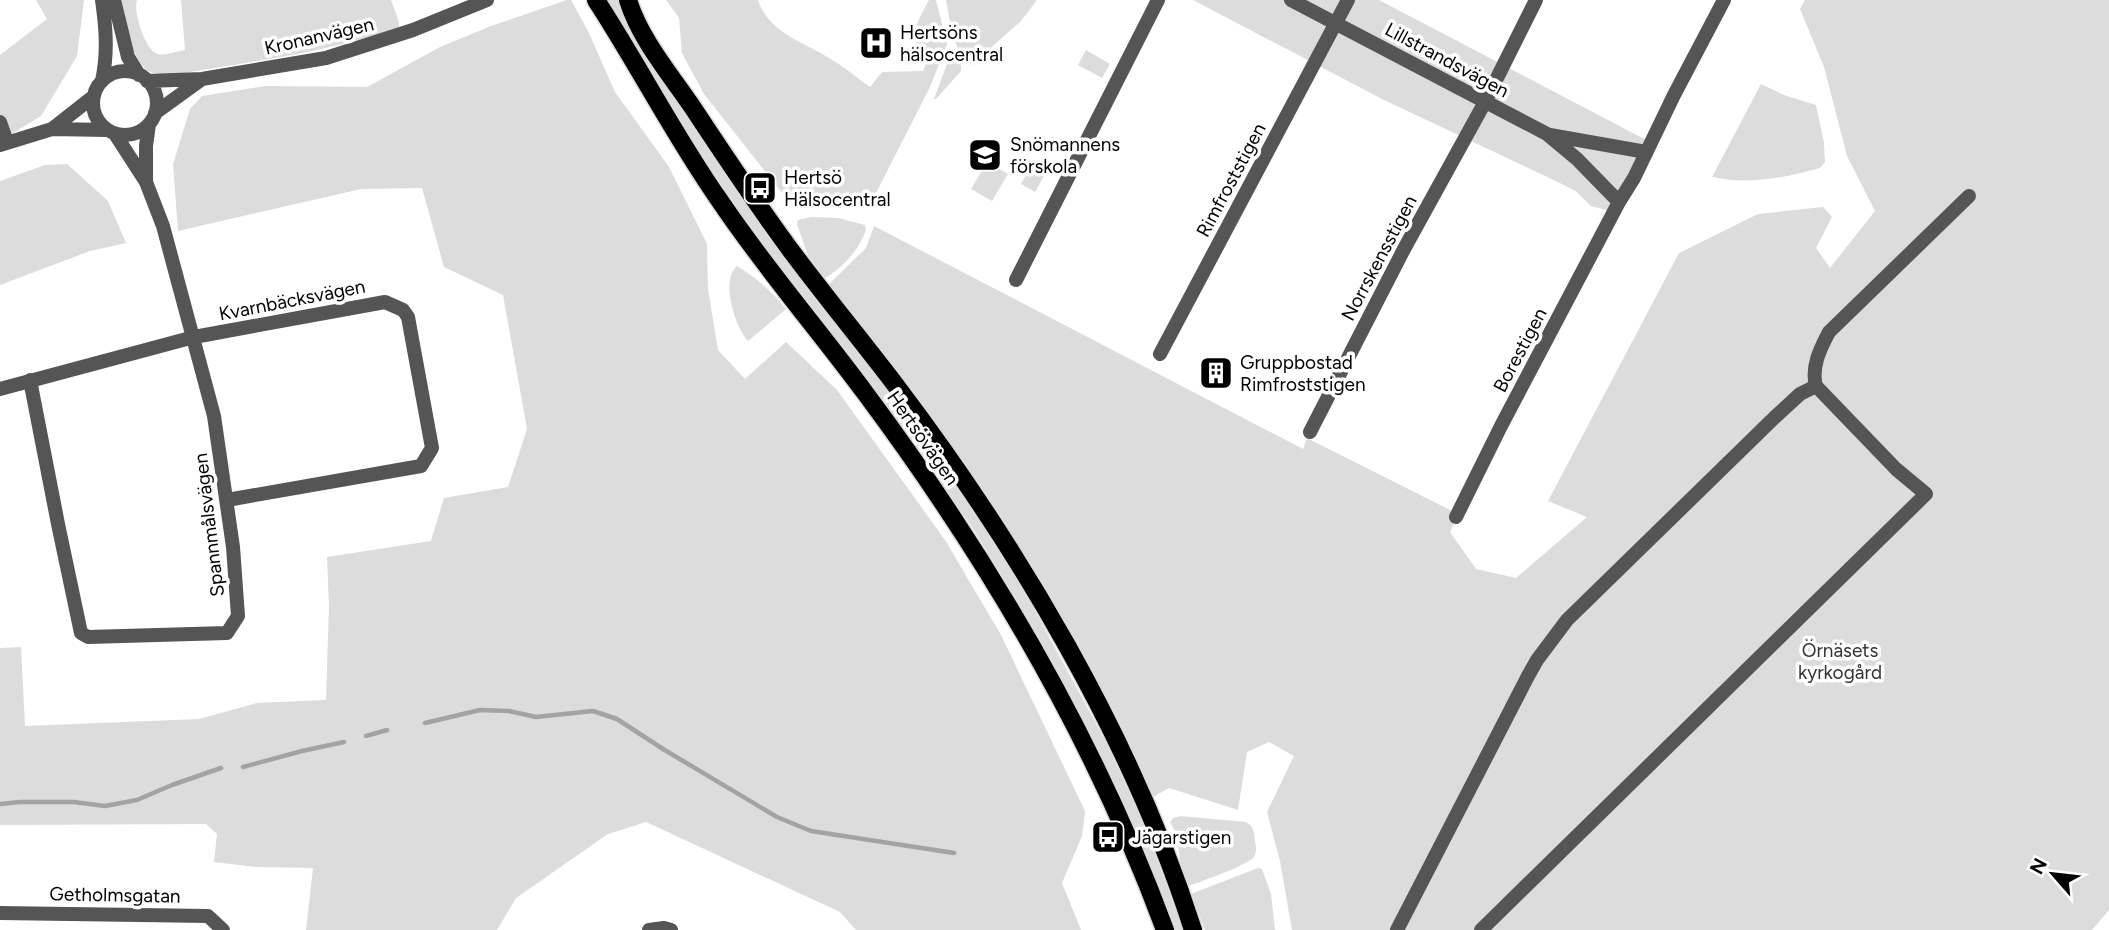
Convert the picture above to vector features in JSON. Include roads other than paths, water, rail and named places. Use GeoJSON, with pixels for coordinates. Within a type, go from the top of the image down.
{"type":"FeatureCollection","features":[{"type":"Feature","properties":{"kind":"main road","name":"Hertsövägen"},"geometry":{"type":"LineString","coordinates":[[596,0],[719,201],[866,394],[950,514],[1025,631],[1074,723],[1149,888],[1165,930]]}},
{"type":"Feature","properties":{"kind":"main road","name":"Hertsövägen"},"geometry":{"type":"LineString","coordinates":[[628,0],[637,22],[654,50],[743,182],[788,247],[951,461],[1027,578],[1088,687],[1139,789],[1181,892],[1193,930]]}},
{"type":"Feature","properties":{"kind":"street"},"geometry":{"type":"LineString","coordinates":[[102,0],[107,32],[106,63],[92,105],[96,117],[111,132]]}},
{"type":"Feature","properties":{"kind":"street"},"geometry":{"type":"LineString","coordinates":[[51,129],[132,135],[152,119],[157,107],[156,95],[128,57],[114,0]]}},
{"type":"Feature","properties":{"kind":"street"},"geometry":{"type":"LineString","coordinates":[[1016,280],[1158,0]]}},
{"type":"Feature","properties":{"kind":"street","name":"Lillstrandsvägen"},"geometry":{"type":"LineString","coordinates":[[1291,0],[1547,134],[1577,159],[1619,202]]}},
{"type":"Feature","properties":{"kind":"street","name":"Rimfroststigen"},"geometry":{"type":"LineString","coordinates":[[1160,354],[1348,0]]}},
{"type":"Feature","properties":{"kind":"street","name":"Norrskensstigen"},"geometry":{"type":"LineString","coordinates":[[1310,432],[1536,0]]}},
{"type":"Feature","properties":{"kind":"street"},"geometry":{"type":"LineString","coordinates":[[1619,202],[1634,178],[1724,0]]}},
{"type":"Feature","properties":{"kind":"street","name":"Kronanvägen"},"geometry":{"type":"LineString","coordinates":[[143,78],[202,79],[349,51],[413,30],[483,1]]}},
{"type":"Feature","properties":{"kind":"street"},"geometry":{"type":"LineString","coordinates":[[102,81],[119,72],[130,72],[143,78]]}},
{"type":"Feature","properties":{"kind":"street","name":"Kronanvägen"},"geometry":{"type":"LineString","coordinates":[[152,119],[202,79]]}},
{"type":"Feature","properties":{"kind":"street"},"geometry":{"type":"LineString","coordinates":[[0,122],[4,144],[51,129],[94,96]]}},
{"type":"Feature","properties":{"kind":"street","name":"Spannmålsvägen"},"geometry":{"type":"LineString","coordinates":[[146,182],[146,146],[152,119]]}},
{"type":"Feature","properties":{"kind":"street","name":"Spannmålsvägen"},"geometry":{"type":"LineString","coordinates":[[30,380],[81,633],[88,638],[227,633],[239,616],[233,547],[214,416],[169,242],[146,182],[111,132]]}},
{"type":"Feature","properties":{"kind":"street","name":"Lillstrandsvägen"},"geometry":{"type":"LineString","coordinates":[[1547,134],[1646,152]]}},
{"type":"Feature","properties":{"kind":"street"},"geometry":{"type":"LineString","coordinates":[[1481,930],[1926,494],[1896,469],[1816,386],[1816,361],[1829,332],[1969,196]]}},
{"type":"Feature","properties":{"kind":"street","name":"Borestigen"},"geometry":{"type":"LineString","coordinates":[[1456,517],[1619,202]]}},
{"type":"Feature","properties":{"kind":"street","name":"Kvarnbäcksvägen"},"geometry":{"type":"LineString","coordinates":[[0,389],[194,337],[385,302],[403,310],[408,317],[432,448],[421,466],[227,500]]}},
{"type":"Feature","properties":{"kind":"street"},"geometry":{"type":"LineString","coordinates":[[1397,930],[1528,676],[1567,620],[1800,394],[1816,386]]}},
{"type":"Feature","properties":{"kind":"street","name":"Getholmsgatan"},"geometry":{"type":"LineString","coordinates":[[0,913],[208,916],[223,930]]}},
{"type":"Feature","properties":{"kind":"street"},"geometry":{"type":"LineString","coordinates":[[649,930],[671,930]]}},
{"type":"Feature","properties":{"kind":"waterway"},"geometry":{"type":"LineString","coordinates":[[425,723],[480,710],[509,711],[536,717],[593,711],[617,719],[777,817],[811,831],[954,853]]}},
{"type":"Feature","properties":{"kind":"waterway"},"geometry":{"type":"LineString","coordinates":[[366,736],[387,730]]}},
{"type":"Feature","properties":{"kind":"waterway"},"geometry":{"type":"LineString","coordinates":[[243,767],[344,742]]}},
{"type":"Feature","properties":{"kind":"waterway"},"geometry":{"type":"LineString","coordinates":[[0,804],[74,802],[105,806],[137,800],[221,768]]}},
{"type":"Feature","properties":{"kind":"place","name":"Hertsöns hälsocentral"},"geometry":{"type":"Point","coordinates":[876,43]}},
{"type":"Feature","properties":{"kind":"place","name":"Snömannens förskola"},"geometry":{"type":"Point","coordinates":[985,155]}},
{"type":"Feature","properties":{"kind":"place","name":"Hertsö Hälsocentral"},"geometry":{"type":"Point","coordinates":[760,188]}},
{"type":"Feature","properties":{"kind":"place","name":"Gruppbostad Rimfroststigen"},"geometry":{"type":"Point","coordinates":[1216,373]}},
{"type":"Feature","properties":{"kind":"place","name":"Jägarstigen"},"geometry":{"type":"Point","coordinates":[1108,837]}},
{"type":"Feature","properties":{"kind":"park label","name":"Örnäsets kyrkogård"},"geometry":{"type":"Point","coordinates":[1840,661]}}]}
